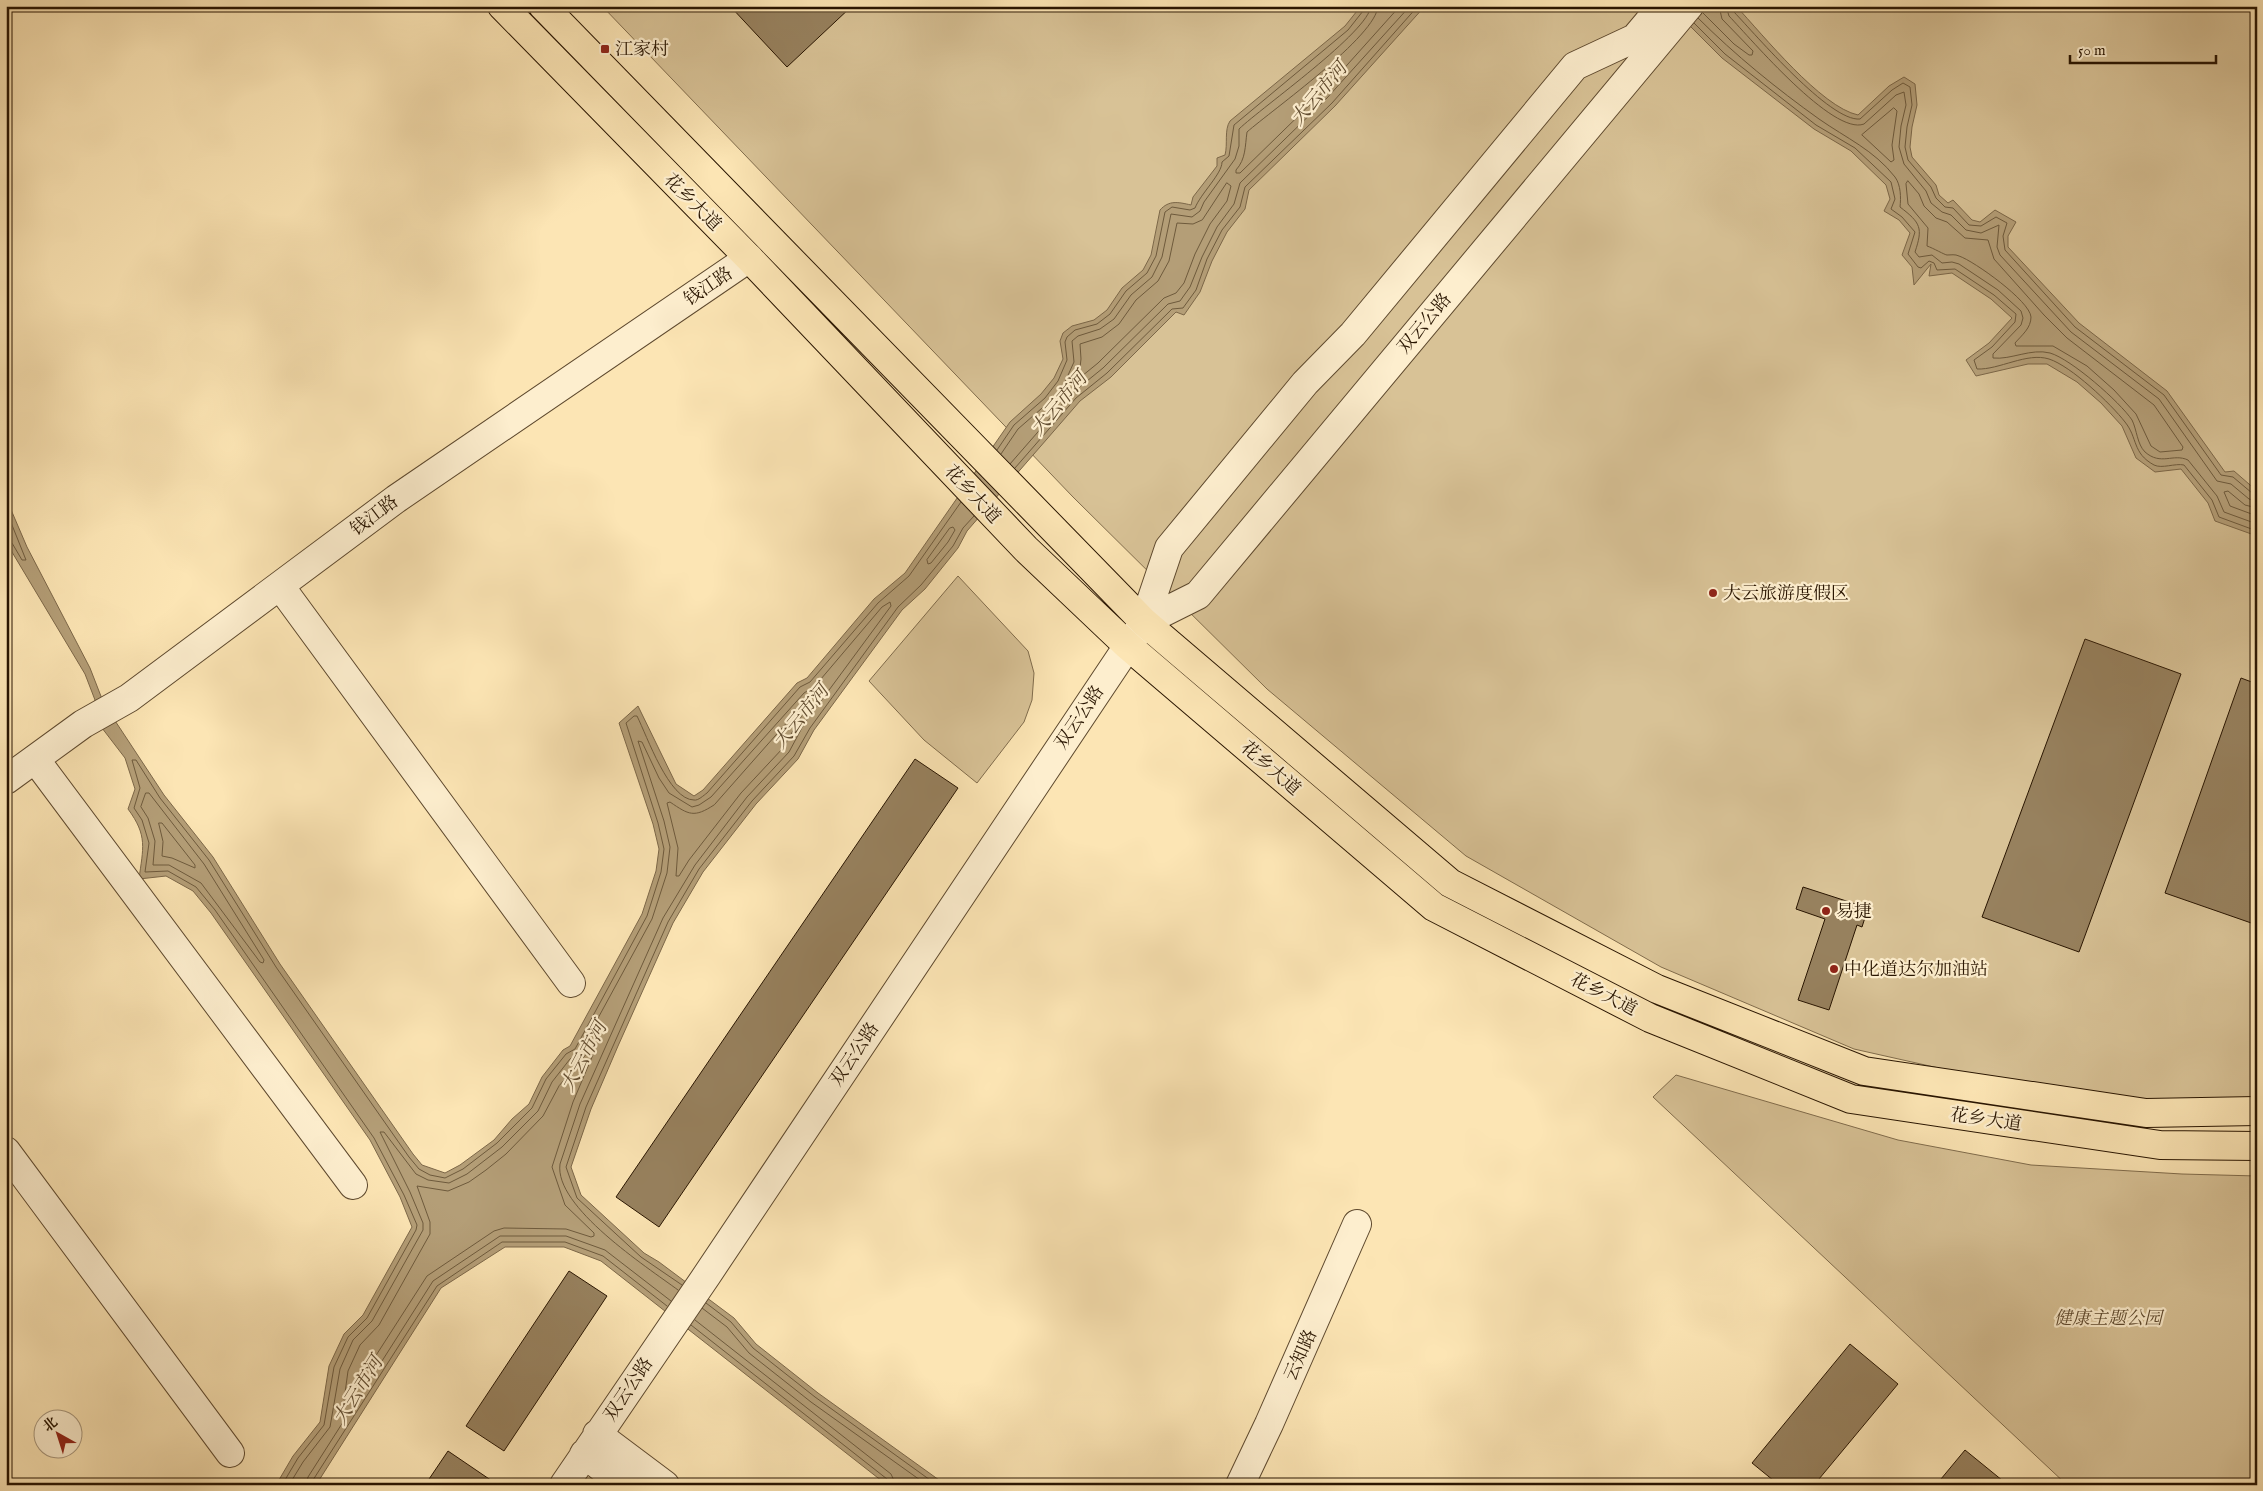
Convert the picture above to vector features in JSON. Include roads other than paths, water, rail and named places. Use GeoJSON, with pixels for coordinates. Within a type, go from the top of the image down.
{"type":"FeatureCollection","features":[{"type":"Feature","properties":{"kind":"main road","name":"花乡大道"},"geometry":{"type":"LineString","coordinates":[[502,6],[749,258],[996,519],[1127,644],[1434,907],[1650,1018],[1851,1099],[2160,1145],[2257,1146]]}},
{"type":"Feature","properties":{"kind":"main road","name":"花乡大道"},"geometry":{"type":"LineString","coordinates":[[543,6],[1144,622],[1450,883],[1657,989],[1864,1071],[2146,1113],[2257,1112]]}},
{"type":"Feature","properties":{"kind":"street","name":"双云公路"},"geometry":{"type":"LineString","coordinates":[[564,1485],[671,1325],[707,1275],[1127,644],[1144,622],[1169,548],[1305,383],[1353,334],[1575,66],[1635,38],[1670,12]]}},
{"type":"Feature","properties":{"kind":"street","name":"双云公路"},"geometry":{"type":"LineString","coordinates":[[1144,622],[1198,595],[1670,12]]}},
{"type":"Feature","properties":{"kind":"street","name":"钱江路"},"geometry":{"type":"LineString","coordinates":[[6,780],[83,724],[129,698],[396,499],[749,258]]}},
{"type":"Feature","properties":{"kind":"street"},"geometry":{"type":"LineString","coordinates":[[280,586],[571,983]]}},
{"type":"Feature","properties":{"kind":"street"},"geometry":{"type":"LineString","coordinates":[[35,759],[353,1185]]}},
{"type":"Feature","properties":{"kind":"street"},"geometry":{"type":"LineString","coordinates":[[6,1151],[230,1453]]}},
{"type":"Feature","properties":{"kind":"street","name":"云知路"},"geometry":{"type":"LineString","coordinates":[[1240,1485],[1269,1424],[1357,1224]]}},
{"type":"Feature","properties":{"kind":"street"},"geometry":{"type":"LineString","coordinates":[[591,1444],[624,1485]]}},
{"type":"Feature","properties":{"kind":"street"},"geometry":{"type":"LineString","coordinates":[[591,1444],[664,1485]]}},
{"type":"Feature","properties":{"kind":"water","name":"大云市河"},"geometry":{"type":"Polygon","coordinates":[[[1361,6],[1425,6],[1335,106],[1249,190],[1245,209],[1227,232],[1212,261],[1200,292],[1184,315],[1176,312],[1111,377],[1080,401],[967,531],[958,548],[925,589],[902,610],[814,730],[798,759],[756,804],[703,872],[673,923],[591,1109],[571,1167],[581,1195],[644,1253],[734,1318],[756,1344],[818,1393],[946,1485],[887,1485],[601,1261],[564,1247],[505,1247],[441,1288],[316,1485],[276,1485],[293,1456],[320,1422],[329,1366],[344,1334],[363,1315],[412,1227],[400,1197],[370,1140],[211,913],[193,891],[166,876],[139,879],[143,842],[139,827],[128,809],[135,789],[125,758],[92,715],[95,700],[85,674],[6,542],[6,498],[27,547],[90,668],[104,704],[164,795],[213,857],[280,964],[413,1154],[422,1165],[445,1173],[460,1165],[494,1140],[512,1119],[529,1104],[542,1077],[563,1050],[570,1046],[642,914],[656,871],[659,849],[653,824],[619,723],[638,706],[676,784],[694,796],[703,790],[797,683],[807,678],[874,599],[905,573],[1010,422],[1041,394],[1054,378],[1063,359],[1060,341],[1063,333],[1072,326],[1094,320],[1107,310],[1122,288],[1143,270],[1151,255],[1160,210],[1163,207],[1174,203],[1191,205],[1193,197],[1217,166],[1217,158],[1225,155],[1227,129],[1230,121],[1345,26],[1361,6]]]}},
{"type":"Feature","properties":{"kind":"water"},"geometry":{"type":"Polygon","coordinates":[[[1666,6],[1736,6],[1810,85],[1843,109],[1858,115],[1889,86],[1904,77],[1915,84],[1917,105],[1910,147],[1912,157],[1936,185],[1939,195],[1948,203],[1953,200],[1972,220],[1980,222],[1995,210],[2016,222],[2008,236],[2008,247],[2079,323],[2167,391],[2225,472],[2234,471],[2257,491],[2257,536],[2215,521],[2208,503],[2181,469],[2155,472],[2136,458],[2122,426],[2101,403],[2077,382],[2047,364],[2028,364],[1976,376],[1966,360],[1989,343],[2012,318],[1991,299],[1952,273],[1929,276],[1931,264],[1914,285],[1912,267],[1902,255],[1910,233],[1899,220],[1884,211],[1890,199],[1886,185],[1851,151],[1814,129],[1722,58],[1690,26],[1666,6]]]}},
{"type":"Feature","properties":{"kind":"place","name":"江家村"},"geometry":{"type":"Point","coordinates":[605,49]}},
{"type":"Feature","properties":{"kind":"place","name":"大云旅游度假区"},"geometry":{"type":"Point","coordinates":[1713,593]}},
{"type":"Feature","properties":{"kind":"place","name":"易捷"},"geometry":{"type":"Point","coordinates":[1826,911]}},
{"type":"Feature","properties":{"kind":"place","name":"中化道达尔加油站"},"geometry":{"type":"Point","coordinates":[1834,969]}},
{"type":"Feature","properties":{"kind":"park label","name":"健康主题公园"},"geometry":{"type":"Point","coordinates":[2108,1318]}}]}
